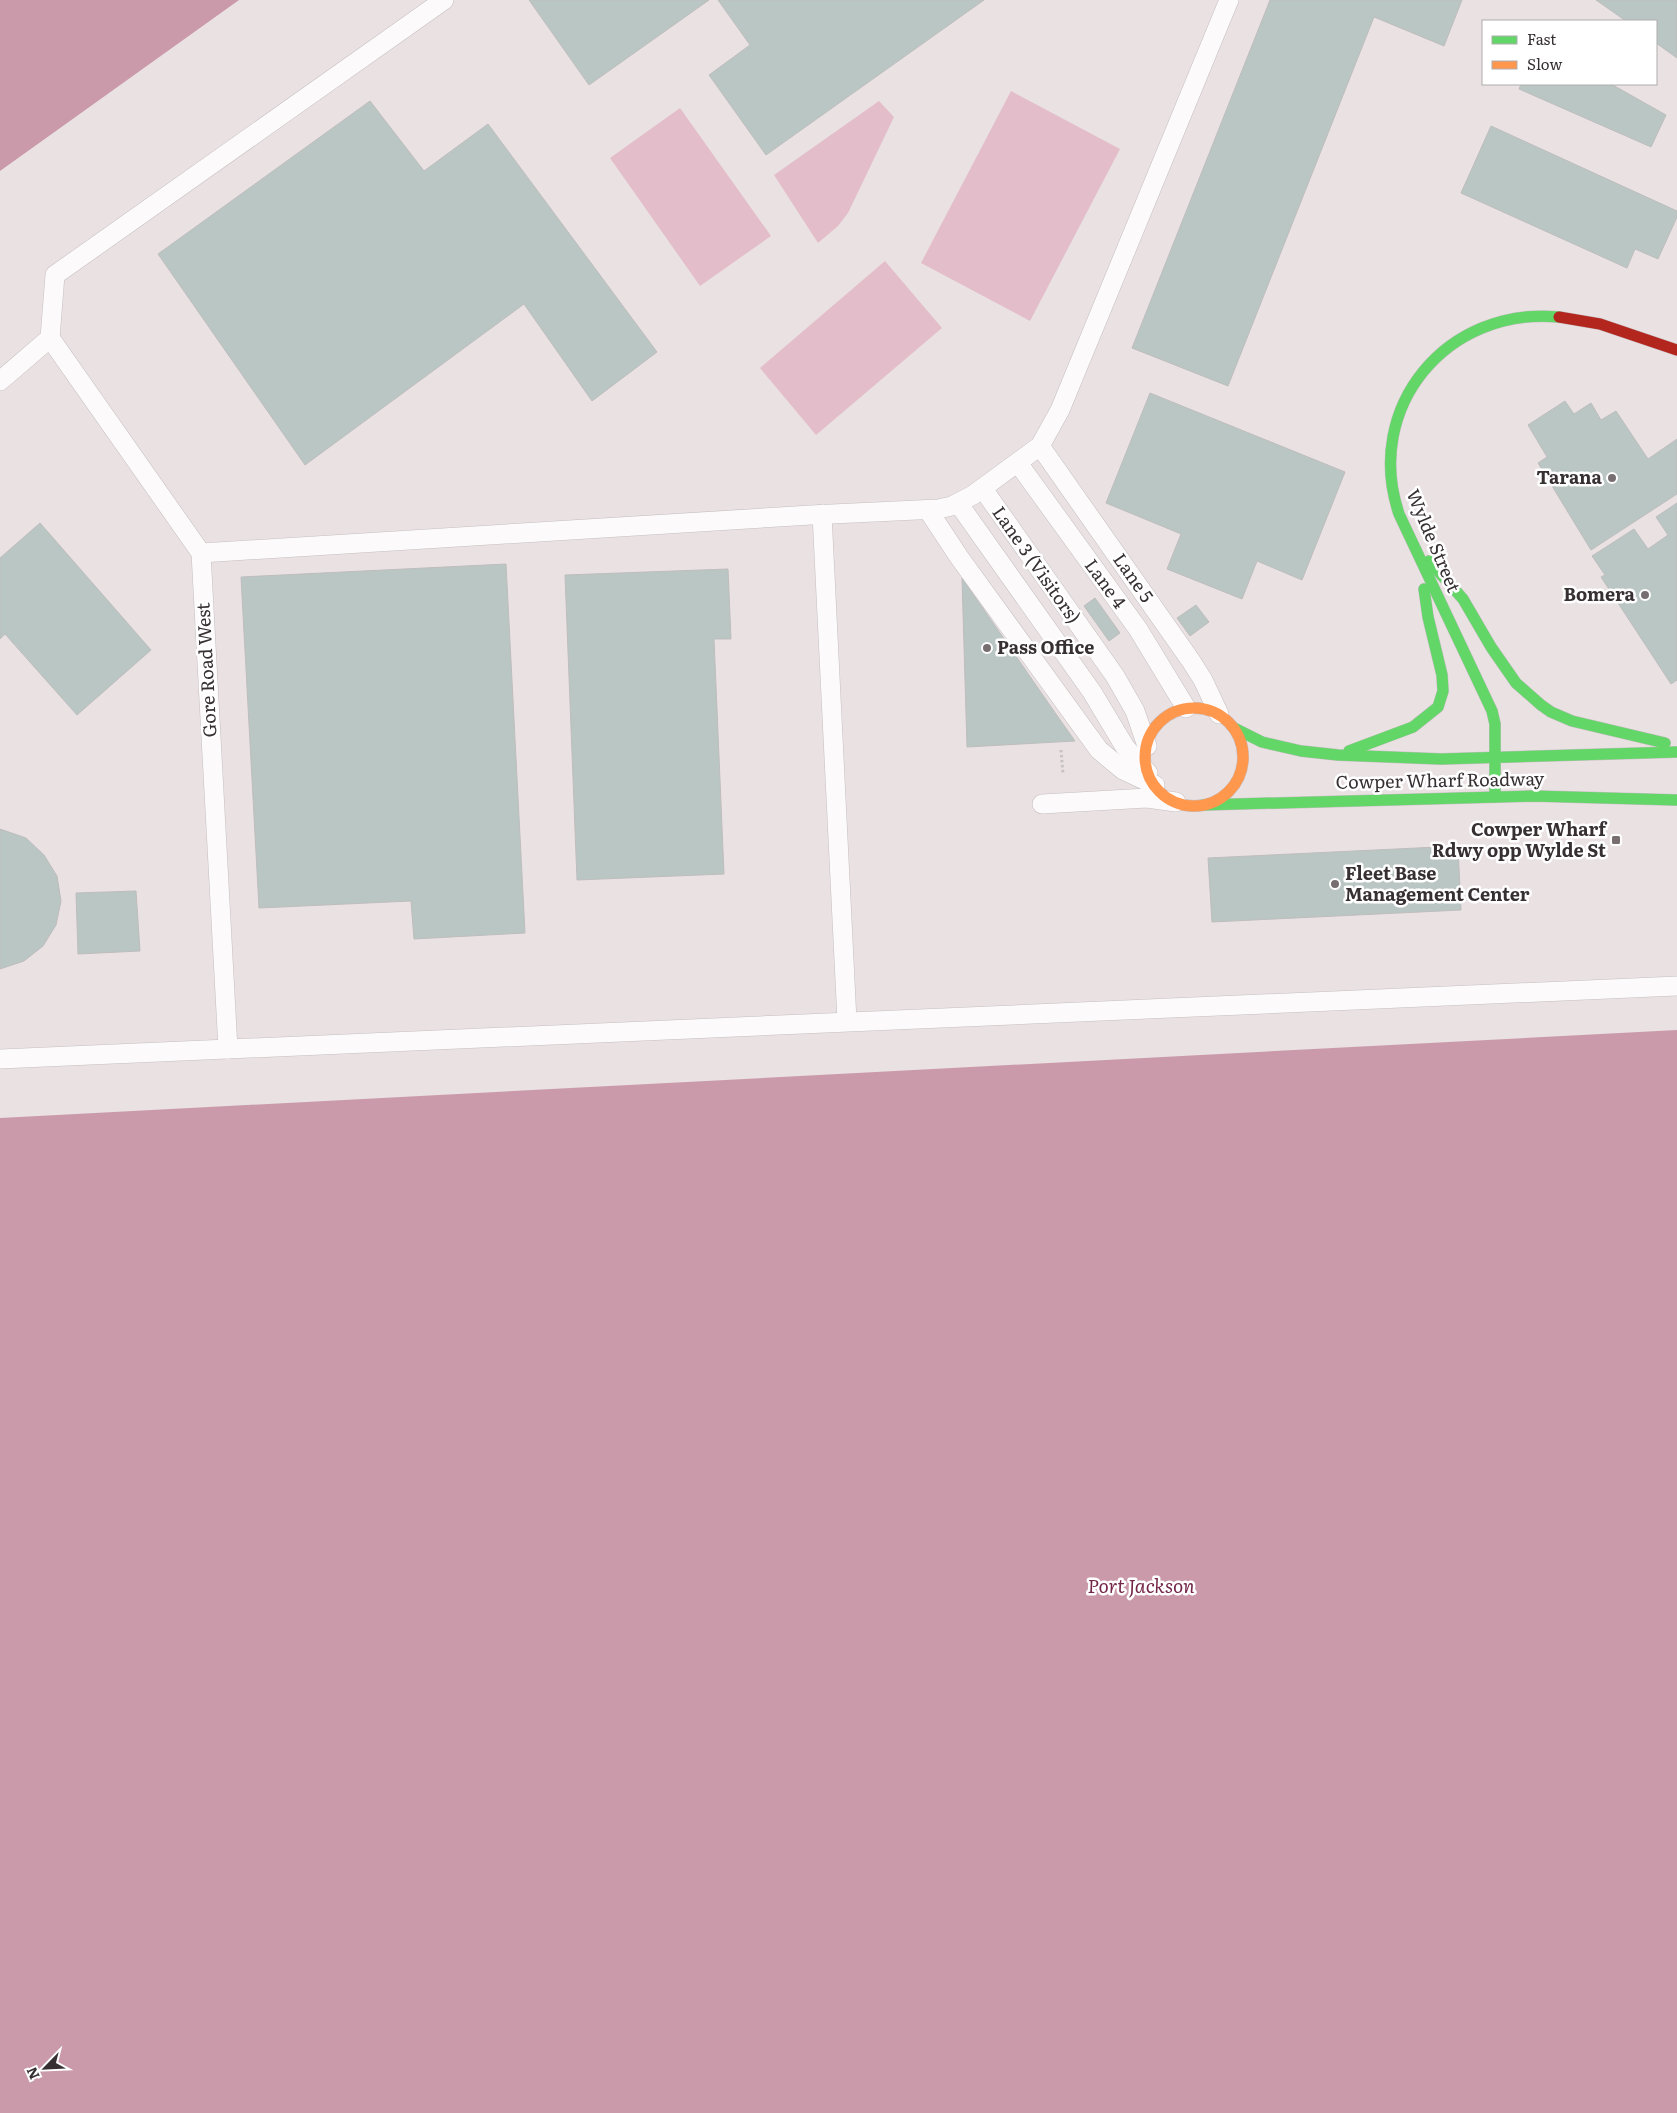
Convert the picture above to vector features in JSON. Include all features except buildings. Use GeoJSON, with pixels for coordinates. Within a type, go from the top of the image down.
{"type":"FeatureCollection","features":[{"type":"Feature","properties":{"kind":"main road","name":"Wylde Street"},"geometry":{"type":"LineString","coordinates":[[1494,797],[1494,724],[1492,711],[1413,546],[1396,503],[1390,480],[1395,426],[1407,397],[1422,371],[1450,344],[1471,332],[1494,323],[1553,316],[1595,323],[1677,350]]}},
{"type":"Feature","properties":{"kind":"main road"},"geometry":{"type":"LineString","coordinates":[[1413,546],[1456,590],[1469,608],[1502,665],[1516,683],[1541,705],[1551,712],[1572,720],[1677,746]]}},
{"type":"Feature","properties":{"kind":"main road"},"geometry":{"type":"LineString","coordinates":[[1338,755],[1413,726],[1429,716],[1438,707],[1443,691],[1442,675],[1428,617],[1420,560]]}},
{"type":"Feature","properties":{"kind":"main road"},"geometry":{"type":"LineString","coordinates":[[1186,708],[1206,709],[1219,714],[1234,728],[1243,751],[1240,775],[1225,795],[1211,803],[1189,805],[1168,798],[1152,779],[1145,755],[1152,732],[1161,721],[1172,713],[1186,708]]}},
{"type":"Feature","properties":{"kind":"main road","name":"Cowper Wharf Roadway"},"geometry":{"type":"LineString","coordinates":[[1234,728],[1262,742],[1301,751],[1338,755],[1441,759],[1677,752]]}},
{"type":"Feature","properties":{"kind":"main road","name":"Cowper Wharf Roadway"},"geometry":{"type":"LineString","coordinates":[[1203,804],[1554,796],[1677,800]]}},
{"type":"Feature","properties":{"kind":"lane"},"geometry":{"type":"LineString","coordinates":[[444,0],[55,275],[50,338],[201,553],[822,514],[928,510],[946,508],[983,490],[1040,446],[1060,410],[1229,0]]}},
{"type":"Feature","properties":{"kind":"lane"},"geometry":{"type":"LineString","coordinates":[[0,381],[50,338]]}},
{"type":"Feature","properties":{"kind":"lane","name":"Lane 5"},"geometry":{"type":"LineString","coordinates":[[1040,446],[1191,661],[1203,680],[1219,714]]}},
{"type":"Feature","properties":{"kind":"lane","name":"Lane 4"},"geometry":{"type":"LineString","coordinates":[[1018,463],[1138,629],[1186,708]]}},
{"type":"Feature","properties":{"kind":"lane","name":"Lane 3 (Visitors)"},"geometry":{"type":"LineString","coordinates":[[983,490],[1114,676],[1134,712],[1147,746]]}},
{"type":"Feature","properties":{"kind":"lane"},"geometry":{"type":"LineString","coordinates":[[958,503],[1092,692],[1124,747],[1152,779]]}},
{"type":"Feature","properties":{"kind":"lane"},"geometry":{"type":"LineString","coordinates":[[928,510],[965,565],[1098,750],[1123,770],[1152,779]]}},
{"type":"Feature","properties":{"kind":"lane"},"geometry":{"type":"LineString","coordinates":[[822,514],[846,1021]]}},
{"type":"Feature","properties":{"kind":"lane","name":"Gore Road West"},"geometry":{"type":"LineString","coordinates":[[201,553],[228,1049]]}},
{"type":"Feature","properties":{"kind":"lane"},"geometry":{"type":"LineString","coordinates":[[1042,804],[1147,798],[1176,802]]}},
{"type":"Feature","properties":{"kind":"lane"},"geometry":{"type":"LineString","coordinates":[[0,1059],[1677,986]]}},
{"type":"Feature","properties":{"kind":"path"},"geometry":{"type":"LineString","coordinates":[[1061,748],[1063,780]]}},
{"type":"Feature","properties":{"kind":"shaded area"},"geometry":{"type":"Polygon","coordinates":[[[1011,91],[1120,149],[1030,321],[921,263],[1011,91]]]}},
{"type":"Feature","properties":{"kind":"shaded area"},"geometry":{"type":"Polygon","coordinates":[[[879,101],[894,117],[848,213],[838,226],[818,243],[774,175],[879,101]]]}},
{"type":"Feature","properties":{"kind":"shaded area"},"geometry":{"type":"Polygon","coordinates":[[[680,108],[771,236],[700,286],[610,158],[680,108]]]}},
{"type":"Feature","properties":{"kind":"shaded area"},"geometry":{"type":"Polygon","coordinates":[[[885,261],[942,328],[816,435],[760,368],[885,261]]]}},
{"type":"Feature","properties":{"kind":"water"},"geometry":{"type":"Polygon","coordinates":[[[0,0],[239,0],[0,171],[0,0]]]}},
{"type":"Feature","properties":{"kind":"water","name":"Port Jackson"},"geometry":{"type":"Polygon","coordinates":[[[1677,1030],[1677,2113],[0,2113],[0,1118],[1677,1030]]]}},
{"type":"Feature","properties":{"kind":"traffic: fast"},"geometry":{"type":"LineString","coordinates":[[1495,797],[1495,724],[1492,711],[1399,514],[1391,474],[1393,437],[1404,402],[1424,371],[1450,346],[1482,328],[1518,318],[1559,317]]}},
{"type":"Feature","properties":{"kind":"traffic: fast"},"geometry":{"type":"LineString","coordinates":[[1429,561],[1463,599],[1491,647],[1516,683],[1541,705],[1551,712],[1572,721],[1665,743]]}},
{"type":"Feature","properties":{"kind":"traffic: fast"},"geometry":{"type":"LineString","coordinates":[[1349,751],[1413,727],[1438,707],[1443,691],[1442,675],[1428,617],[1424,589]]}},
{"type":"Feature","properties":{"kind":"traffic: fast"},"geometry":{"type":"LineString","coordinates":[[1234,728],[1262,742],[1301,751],[1338,755],[1441,759],[1677,752]]}},
{"type":"Feature","properties":{"kind":"traffic: fast"},"geometry":{"type":"LineString","coordinates":[[1203,805],[1533,796],[1677,800]]}},
{"type":"Feature","properties":{"kind":"traffic: slow"},"geometry":{"type":"LineString","coordinates":[[1194,708],[1213,712],[1228,723],[1239,738],[1243,757],[1239,776],[1228,791],[1213,802],[1194,806],[1175,802],[1160,791],[1149,776],[1145,757],[1149,738],[1160,723],[1175,712],[1194,708]]}},
{"type":"Feature","properties":{"kind":"traffic: jam"},"geometry":{"type":"LineString","coordinates":[[1559,317],[1600,324],[1677,350]]}},
{"type":"Feature","properties":{"kind":"place","name":"Tarana"},"geometry":{"type":"Point","coordinates":[1612,478]}},
{"type":"Feature","properties":{"kind":"place","name":"Bomera"},"geometry":{"type":"Point","coordinates":[1645,595]}},
{"type":"Feature","properties":{"kind":"place","name":"Pass Office"},"geometry":{"type":"Point","coordinates":[987,648]}},
{"type":"Feature","properties":{"kind":"place","name":"Cowper Wharf Rdwy opp Wylde St"},"geometry":{"type":"Point","coordinates":[1616,840]}},
{"type":"Feature","properties":{"kind":"place","name":"Fleet Base Management Center"},"geometry":{"type":"Point","coordinates":[1335,884]}}]}
